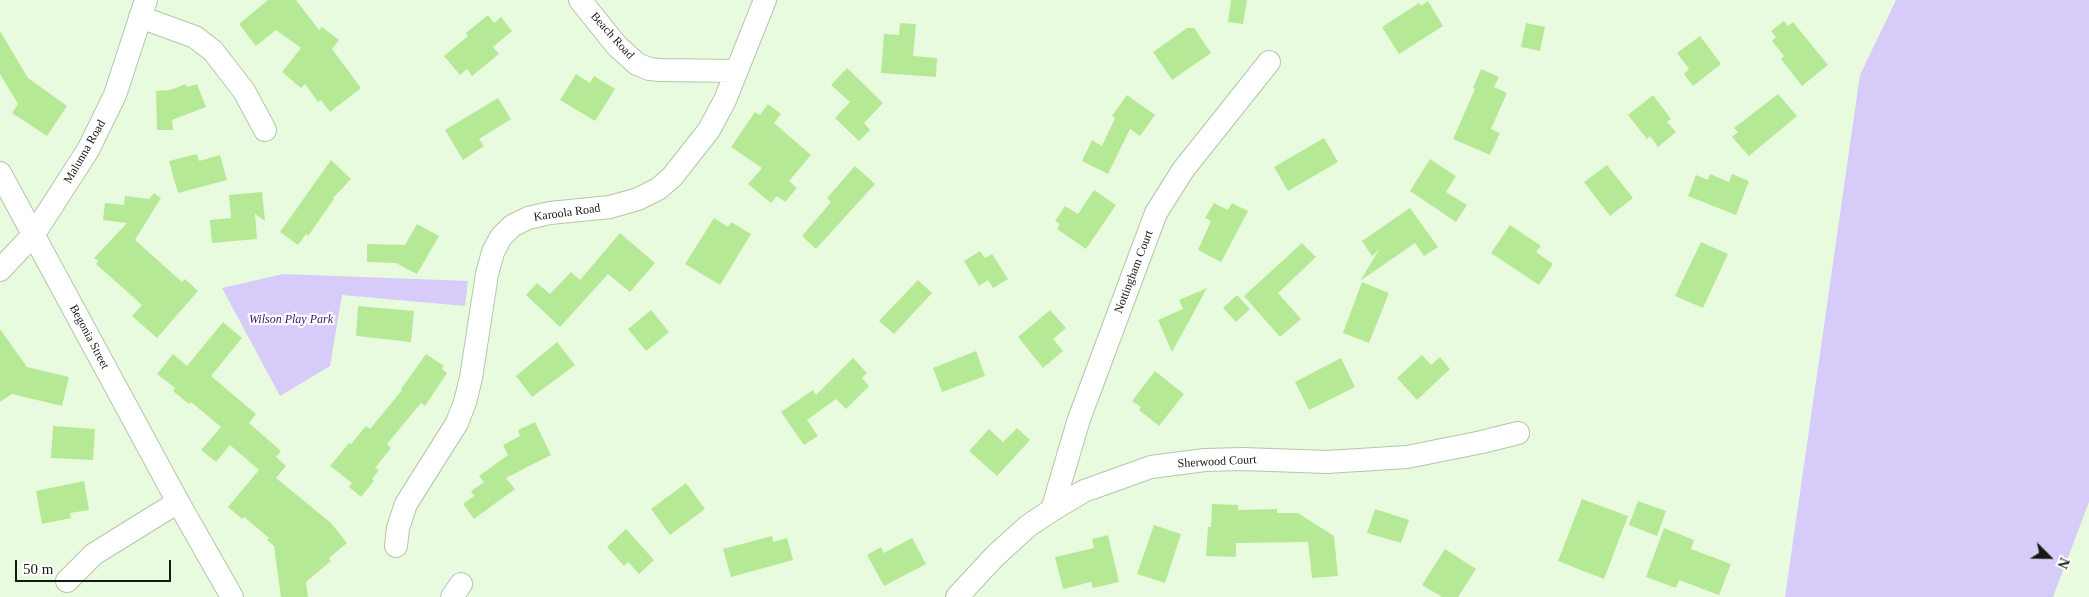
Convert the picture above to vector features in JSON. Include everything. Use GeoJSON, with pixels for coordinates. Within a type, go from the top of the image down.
{"type":"FeatureCollection","features":[{"type":"Feature","properties":{"kind":"street","name":"Beach Road"},"geometry":{"type":"LineString","coordinates":[[580,0],[617,46],[637,64],[649,69],[660,70],[736,71]]}},
{"type":"Feature","properties":{"kind":"street","name":"Karoola Road"},"geometry":{"type":"LineString","coordinates":[[396,546],[398,528],[406,504],[457,423],[465,402],[487,274],[493,252],[501,237],[512,226],[528,218],[550,213],[610,207],[658,189],[672,177],[709,130],[725,100],[765,0]]}},
{"type":"Feature","properties":{"kind":"street","name":"Malunna Road"},"geometry":{"type":"LineString","coordinates":[[0,270],[34,234],[88,150],[115,95],[143,8],[195,37],[212,51],[244,91],[265,130]]}},
{"type":"Feature","properties":{"kind":"street","name":"Nottingham Court"},"geometry":{"type":"LineString","coordinates":[[1052,510],[1079,418],[1156,213],[1183,170],[1269,62]]}},
{"type":"Feature","properties":{"kind":"street","name":"Begonia Street"},"geometry":{"type":"LineString","coordinates":[[0,173],[178,502],[232,597]]}},
{"type":"Feature","properties":{"kind":"street","name":"Sherwood Court"},"geometry":{"type":"LineString","coordinates":[[957,597],[995,556],[1028,526],[1084,491],[1151,467],[1205,460],[1243,459],[1327,462],[1407,457],[1518,433]]}},
{"type":"Feature","properties":{"kind":"street"},"geometry":{"type":"LineString","coordinates":[[67,581],[94,554],[178,502]]}},
{"type":"Feature","properties":{"kind":"green space"},"geometry":{"type":"Polygon","coordinates":[[[1896,0],[2089,0],[2089,502],[2053,597],[1785,597],[1860,75],[1896,0]]]}},
{"type":"Feature","properties":{"kind":"green space","name":"Wilson Play Park"},"geometry":{"type":"Polygon","coordinates":[[[283,274],[468,281],[465,306],[342,295],[330,366],[280,396],[222,288],[283,274]]]}},
{"type":"Feature","properties":{"kind":"building"},"geometry":{"type":"Polygon","coordinates":[[[268,0],[296,0],[319,30],[322,27],[339,40],[332,49],[361,88],[330,112],[321,100],[318,102],[305,84],[301,88],[282,72],[301,48],[276,30],[256,46],[239,24],[268,0]]]}},
{"type":"Feature","properties":{"kind":"building"},"geometry":{"type":"Polygon","coordinates":[[[1231,0],[1247,0],[1243,24],[1228,22],[1231,0]]]}},
{"type":"Feature","properties":{"kind":"building"},"geometry":{"type":"Polygon","coordinates":[[[1428,1],[1443,26],[1399,54],[1382,27],[1419,3],[1421,6],[1428,1]]]}},
{"type":"Feature","properties":{"kind":"building"},"geometry":{"type":"Polygon","coordinates":[[[488,15],[494,23],[501,17],[512,31],[493,47],[499,54],[472,76],[467,69],[460,75],[444,56],[468,36],[466,33],[488,15]]]}},
{"type":"Feature","properties":{"kind":"building"},"geometry":{"type":"Polygon","coordinates":[[[1784,21],[1788,26],[1793,22],[1828,65],[1802,86],[1781,59],[1784,56],[1772,41],[1776,37],[1771,31],[1784,21]]]}},
{"type":"Feature","properties":{"kind":"building"},"geometry":{"type":"Polygon","coordinates":[[[900,23],[916,24],[913,56],[937,58],[936,77],[881,73],[884,34],[899,35],[900,23]]]}},
{"type":"Feature","properties":{"kind":"building"},"geometry":{"type":"Polygon","coordinates":[[[1526,23],[1545,27],[1540,51],[1521,47],[1526,23]]]}},
{"type":"Feature","properties":{"kind":"building"},"geometry":{"type":"Polygon","coordinates":[[[1187,28],[1194,28],[1211,53],[1172,80],[1153,52],[1187,28]]]}},
{"type":"Feature","properties":{"kind":"building"},"geometry":{"type":"Polygon","coordinates":[[[0,31],[28,78],[67,106],[47,136],[12,113],[18,104],[0,74],[0,31]]]}},
{"type":"Feature","properties":{"kind":"building"},"geometry":{"type":"Polygon","coordinates":[[[1700,36],[1721,64],[1693,86],[1684,74],[1689,69],[1677,53],[1700,36]]]}},
{"type":"Feature","properties":{"kind":"building"},"geometry":{"type":"Polygon","coordinates":[[[847,68],[883,103],[864,123],[870,130],[859,141],[835,118],[850,102],[831,85],[847,68]]]}},
{"type":"Feature","properties":{"kind":"building"},"geometry":{"type":"Polygon","coordinates":[[[1481,69],[1499,77],[1494,87],[1507,93],[1491,129],[1500,133],[1490,155],[1453,139],[1475,89],[1473,88],[1481,69]]]}},
{"type":"Feature","properties":{"kind":"building"},"geometry":{"type":"Polygon","coordinates":[[[576,74],[590,83],[594,76],[615,89],[595,121],[560,100],[576,74]]]}},
{"type":"Feature","properties":{"kind":"building"},"geometry":{"type":"Polygon","coordinates":[[[186,84],[187,87],[197,84],[206,107],[172,120],[173,130],[157,130],[156,91],[170,90],[186,84]]]}},
{"type":"Feature","properties":{"kind":"building"},"geometry":{"type":"Polygon","coordinates":[[[1778,94],[1797,116],[1749,156],[1732,137],[1738,132],[1734,128],[1778,94]]]}},
{"type":"Feature","properties":{"kind":"building"},"geometry":{"type":"Polygon","coordinates":[[[1127,95],[1155,115],[1140,136],[1130,129],[1108,174],[1082,161],[1092,140],[1102,146],[1115,118],[1112,116],[1127,95]]]}},
{"type":"Feature","properties":{"kind":"building"},"geometry":{"type":"Polygon","coordinates":[[[1653,95],[1671,119],[1667,122],[1676,132],[1658,147],[1650,136],[1647,139],[1628,115],[1653,95]]]}},
{"type":"Feature","properties":{"kind":"building"},"geometry":{"type":"Polygon","coordinates":[[[498,98],[511,119],[479,139],[484,146],[463,160],[445,130],[498,98]]]}},
{"type":"Feature","properties":{"kind":"building"},"geometry":{"type":"Polygon","coordinates":[[[768,104],[781,114],[774,123],[811,155],[789,181],[797,188],[785,202],[777,196],[771,203],[748,184],[762,168],[731,147],[755,112],[760,115],[768,104]]]}},
{"type":"Feature","properties":{"kind":"building"},"geometry":{"type":"Polygon","coordinates":[[[1324,138],[1338,162],[1288,191],[1274,167],[1324,138]]]}},
{"type":"Feature","properties":{"kind":"building"},"geometry":{"type":"Polygon","coordinates":[[[197,154],[199,161],[220,155],[227,180],[178,193],[169,161],[197,154]]]}},
{"type":"Feature","properties":{"kind":"building"},"geometry":{"type":"Polygon","coordinates":[[[1430,159],[1456,176],[1446,192],[1467,205],[1456,222],[1410,191],[1430,159]]]}},
{"type":"Feature","properties":{"kind":"building"},"geometry":{"type":"Polygon","coordinates":[[[331,160],[351,179],[333,198],[308,236],[306,234],[298,245],[280,232],[331,160]]]}},
{"type":"Feature","properties":{"kind":"building"},"geometry":{"type":"Polygon","coordinates":[[[1607,165],[1633,198],[1610,216],[1584,182],[1607,165]]]}},
{"type":"Feature","properties":{"kind":"building"},"geometry":{"type":"Polygon","coordinates":[[[855,166],[875,184],[816,249],[802,236],[831,202],[827,198],[855,166]]]}},
{"type":"Feature","properties":{"kind":"building"},"geometry":{"type":"Polygon","coordinates":[[[1710,174],[1729,182],[1732,174],[1749,181],[1736,215],[1688,196],[1696,175],[1708,180],[1710,174]]]}},
{"type":"Feature","properties":{"kind":"building"},"geometry":{"type":"Polygon","coordinates":[[[1094,190],[1116,205],[1086,249],[1057,229],[1060,224],[1055,221],[1065,206],[1078,214],[1094,190]]]}},
{"type":"Feature","properties":{"kind":"building"},"geometry":{"type":"Polygon","coordinates":[[[262,192],[265,221],[255,214],[257,239],[212,243],[210,220],[231,218],[229,195],[262,192]]]}},
{"type":"Feature","properties":{"kind":"building"},"geometry":{"type":"Polygon","coordinates":[[[154,193],[161,198],[135,240],[182,282],[185,279],[198,291],[157,338],[132,316],[142,305],[96,264],[98,261],[94,258],[127,223],[103,220],[105,203],[124,205],[125,196],[149,199],[154,193]]]}},
{"type":"Feature","properties":{"kind":"building"},"geometry":{"type":"Polygon","coordinates":[[[1214,203],[1228,210],[1232,203],[1248,211],[1221,262],[1198,250],[1211,221],[1205,218],[1214,203]]]}},
{"type":"Feature","properties":{"kind":"building"},"geometry":{"type":"Polygon","coordinates":[[[1410,208],[1438,247],[1424,256],[1415,243],[1360,281],[1379,250],[1372,256],[1362,241],[1410,208]]]}},
{"type":"Feature","properties":{"kind":"building"},"geometry":{"type":"Polygon","coordinates":[[[714,218],[728,227],[731,222],[751,234],[720,285],[685,264],[714,218]]]}},
{"type":"Feature","properties":{"kind":"building"},"geometry":{"type":"Polygon","coordinates":[[[417,224],[439,236],[417,274],[396,263],[367,262],[367,244],[405,245],[417,224]]]}},
{"type":"Feature","properties":{"kind":"building"},"geometry":{"type":"Polygon","coordinates":[[[1510,225],[1541,246],[1536,252],[1553,264],[1539,285],[1491,253],[1510,225]]]}},
{"type":"Feature","properties":{"kind":"building"},"geometry":{"type":"Polygon","coordinates":[[[620,233],[655,263],[630,292],[608,274],[560,327],[526,295],[537,283],[550,294],[571,272],[580,280],[620,233]]]}},
{"type":"Feature","properties":{"kind":"building"},"geometry":{"type":"Polygon","coordinates":[[[1701,242],[1728,254],[1703,308],[1675,296],[1701,242]]]}},
{"type":"Feature","properties":{"kind":"building"},"geometry":{"type":"Polygon","coordinates":[[[1302,243],[1316,257],[1278,293],[1301,319],[1280,337],[1244,296],[1302,243]]]}},
{"type":"Feature","properties":{"kind":"building"},"geometry":{"type":"Polygon","coordinates":[[[980,251],[985,258],[992,254],[1008,279],[993,288],[988,280],[979,286],[964,261],[980,251]]]}},
{"type":"Feature","properties":{"kind":"building"},"geometry":{"type":"Polygon","coordinates":[[[918,280],[932,293],[894,334],[879,321],[918,280]]]}},
{"type":"Feature","properties":{"kind":"building"},"geometry":{"type":"Polygon","coordinates":[[[1362,282],[1389,293],[1369,343],[1343,333],[1362,282]]]}},
{"type":"Feature","properties":{"kind":"building"},"geometry":{"type":"Polygon","coordinates":[[[1207,288],[1172,352],[1158,320],[1183,309],[1179,300],[1207,288]]]}},
{"type":"Feature","properties":{"kind":"building"},"geometry":{"type":"Polygon","coordinates":[[[1237,295],[1250,309],[1236,322],[1223,308],[1237,295]]]}},
{"type":"Feature","properties":{"kind":"building"},"geometry":{"type":"Polygon","coordinates":[[[358,306],[414,311],[411,342],[356,336],[358,306]]]}},
{"type":"Feature","properties":{"kind":"building"},"geometry":{"type":"Polygon","coordinates":[[[651,310],[669,332],[646,351],[628,329],[651,310]]]}},
{"type":"Feature","properties":{"kind":"building"},"geometry":{"type":"Polygon","coordinates":[[[1050,310],[1066,328],[1053,339],[1063,351],[1043,368],[1018,337],[1050,310]]]}},
{"type":"Feature","properties":{"kind":"building"},"geometry":{"type":"Polygon","coordinates":[[[223,322],[242,338],[211,376],[256,414],[249,423],[281,451],[276,457],[286,466],[276,478],[331,523],[347,543],[329,558],[331,561],[306,582],[308,597],[281,597],[274,546],[267,540],[269,538],[244,517],[242,519],[228,507],[259,470],[230,445],[216,462],[201,450],[221,427],[191,402],[189,404],[173,391],[175,388],[157,374],[173,354],[187,366],[223,322]]]}},
{"type":"Feature","properties":{"kind":"building"},"geometry":{"type":"Polygon","coordinates":[[[0,329],[27,367],[69,377],[62,406],[12,394],[0,402],[0,329]]]}},
{"type":"Feature","properties":{"kind":"building"},"geometry":{"type":"Polygon","coordinates":[[[557,342],[575,365],[532,397],[516,376],[557,342]]]}},
{"type":"Feature","properties":{"kind":"building"},"geometry":{"type":"Polygon","coordinates":[[[976,351],[985,376],[942,392],[933,368],[976,351]]]}},
{"type":"Feature","properties":{"kind":"building"},"geometry":{"type":"Polygon","coordinates":[[[426,354],[444,366],[442,369],[447,373],[425,406],[421,403],[387,444],[391,448],[375,468],[379,470],[372,479],[374,481],[361,497],[349,487],[352,483],[330,466],[366,426],[370,429],[402,390],[426,354]]]}},
{"type":"Feature","properties":{"kind":"building"},"geometry":{"type":"Polygon","coordinates":[[[1422,355],[1431,365],[1440,357],[1450,369],[1417,400],[1397,378],[1422,355]]]}},
{"type":"Feature","properties":{"kind":"building"},"geometry":{"type":"Polygon","coordinates":[[[853,358],[867,373],[862,378],[869,386],[846,409],[836,399],[807,420],[818,436],[804,445],[781,412],[813,390],[816,395],[853,358]]]}},
{"type":"Feature","properties":{"kind":"building"},"geometry":{"type":"Polygon","coordinates":[[[1341,358],[1355,387],[1309,410],[1295,382],[1341,358]]]}},
{"type":"Feature","properties":{"kind":"building"},"geometry":{"type":"Polygon","coordinates":[[[1155,371],[1184,394],[1159,426],[1139,410],[1141,407],[1132,401],[1155,371]]]}},
{"type":"Feature","properties":{"kind":"building"},"geometry":{"type":"Polygon","coordinates":[[[535,422],[551,455],[506,478],[515,489],[474,519],[463,504],[474,496],[471,491],[484,482],[479,476],[508,455],[503,445],[520,436],[518,430],[535,422]]]}},
{"type":"Feature","properties":{"kind":"building"},"geometry":{"type":"Polygon","coordinates":[[[53,426],[95,429],[93,460],[51,458],[53,426]]]}},
{"type":"Feature","properties":{"kind":"building"},"geometry":{"type":"Polygon","coordinates":[[[1017,428],[1030,440],[997,476],[969,451],[989,429],[1003,442],[1017,428]]]}},
{"type":"Feature","properties":{"kind":"building"},"geometry":{"type":"Polygon","coordinates":[[[84,481],[89,510],[70,513],[71,518],[42,524],[36,491],[84,481]]]}},
{"type":"Feature","properties":{"kind":"building"},"geometry":{"type":"Polygon","coordinates":[[[686,483],[705,509],[670,535],[651,509],[686,483]]]}},
{"type":"Feature","properties":{"kind":"building"},"geometry":{"type":"Polygon","coordinates":[[[1582,499],[1628,516],[1604,579],[1558,561],[1582,499]]]}},
{"type":"Feature","properties":{"kind":"building"},"geometry":{"type":"Polygon","coordinates":[[[1638,501],[1666,511],[1657,536],[1629,525],[1638,501]]]}},
{"type":"Feature","properties":{"kind":"building"},"geometry":{"type":"Polygon","coordinates":[[[1212,504],[1238,505],[1238,510],[1277,509],[1277,513],[1298,513],[1334,536],[1338,576],[1312,578],[1308,542],[1236,543],[1236,557],[1206,556],[1208,527],[1211,527],[1212,504]]]}},
{"type":"Feature","properties":{"kind":"building"},"geometry":{"type":"Polygon","coordinates":[[[1375,509],[1409,520],[1401,543],[1367,533],[1375,509]]]}},
{"type":"Feature","properties":{"kind":"building"},"geometry":{"type":"Polygon","coordinates":[[[1154,525],[1181,534],[1165,583],[1137,574],[1154,525]]]}},
{"type":"Feature","properties":{"kind":"building"},"geometry":{"type":"Polygon","coordinates":[[[1664,528],[1694,540],[1691,549],[1731,564],[1719,595],[1679,580],[1676,588],[1646,577],[1664,528]]]}},
{"type":"Feature","properties":{"kind":"building"},"geometry":{"type":"Polygon","coordinates":[[[626,529],[654,560],[639,574],[628,562],[624,566],[607,547],[626,529]]]}},
{"type":"Feature","properties":{"kind":"building"},"geometry":{"type":"Polygon","coordinates":[[[1108,535],[1119,582],[1093,588],[1091,582],[1063,589],[1055,557],[1094,548],[1092,539],[1108,535]]]}},
{"type":"Feature","properties":{"kind":"building"},"geometry":{"type":"Polygon","coordinates":[[[772,536],[773,542],[787,538],[793,560],[731,577],[723,549],[772,536]]]}},
{"type":"Feature","properties":{"kind":"building"},"geometry":{"type":"Polygon","coordinates":[[[912,538],[926,564],[884,586],[867,555],[881,547],[884,553],[912,538]]]}},
{"type":"Feature","properties":{"kind":"building"},"geometry":{"type":"Polygon","coordinates":[[[1445,549],[1476,569],[1458,597],[1442,597],[1422,585],[1445,549]]]}}]}
